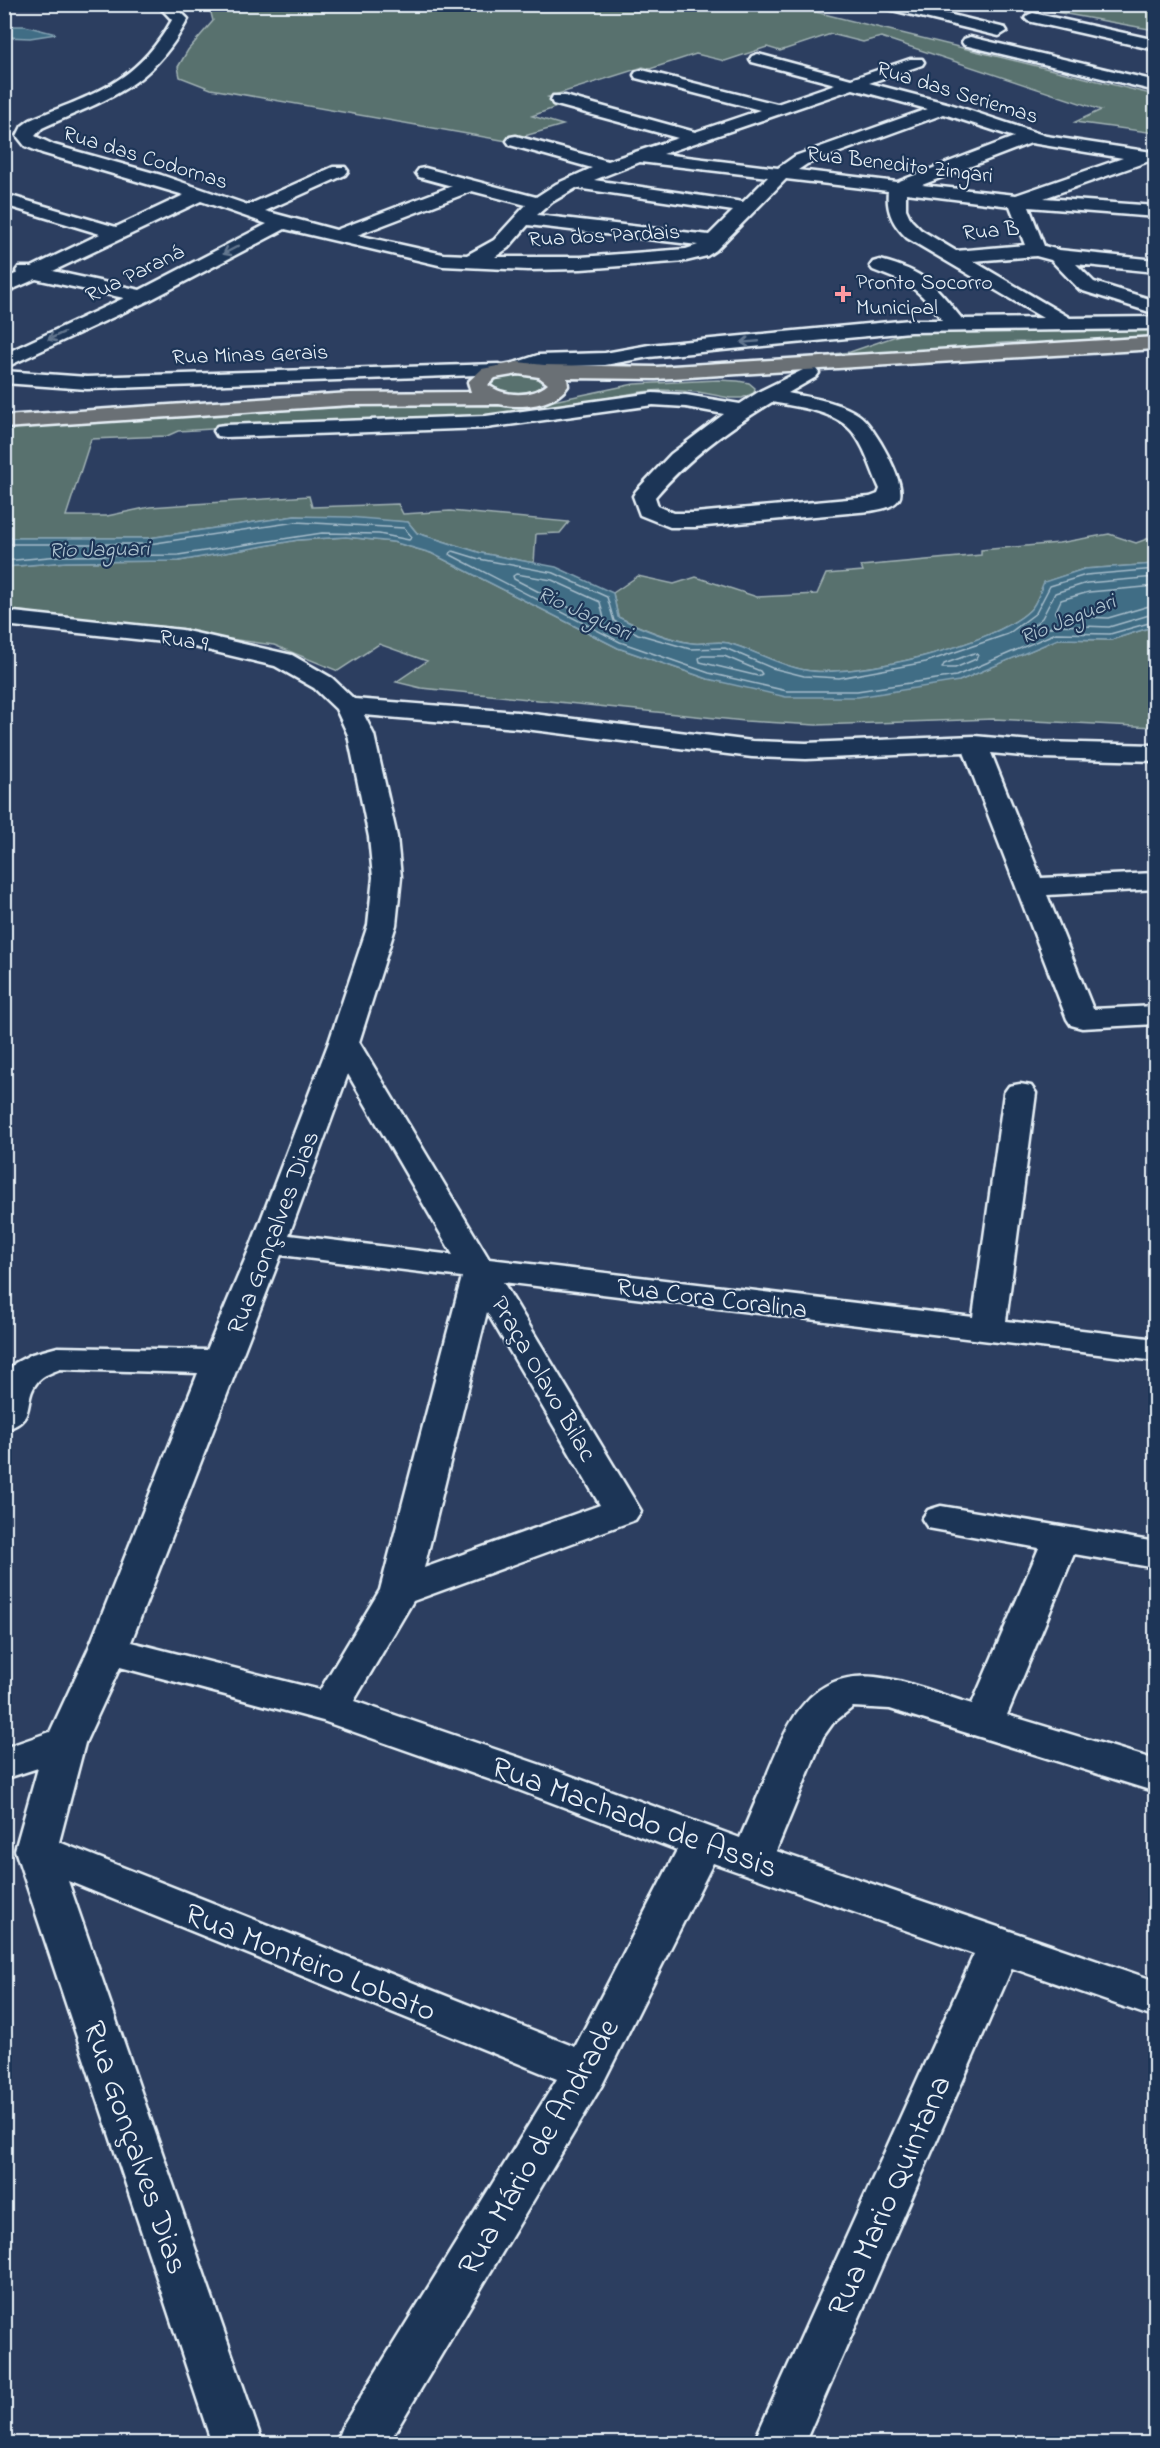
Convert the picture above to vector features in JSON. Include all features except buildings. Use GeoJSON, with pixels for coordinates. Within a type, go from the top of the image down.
{"type":"FeatureCollection","features":[{"type":"Feature","properties":{"kind":"main road"},"geometry":{"type":"LineString","coordinates":[[350,399],[437,386],[501,370],[656,373],[866,357],[1155,343]]}},
{"type":"Feature","properties":{"kind":"main road"},"geometry":{"type":"LineString","coordinates":[[4,422],[350,399],[524,399],[619,385],[1155,352]]}},
{"type":"Feature","properties":{"kind":"main road"},"geometry":{"type":"LineString","coordinates":[[501,370],[478,382],[478,387],[490,395],[501,398]]}},
{"type":"Feature","properties":{"kind":"main road"},"geometry":{"type":"LineString","coordinates":[[544,371],[558,380],[558,386],[545,395]]}},
{"type":"Feature","properties":{"kind":"street","name":"Rua das Codornas"},"geometry":{"type":"LineString","coordinates":[[164,4],[180,19],[150,64],[128,84],[36,124],[28,130],[26,136],[31,142],[48,149],[155,179],[283,223],[425,257],[472,260]]}},
{"type":"Feature","properties":{"kind":"street"},"geometry":{"type":"LineString","coordinates":[[885,4],[999,31]]}},
{"type":"Feature","properties":{"kind":"street"},"geometry":{"type":"LineString","coordinates":[[1155,45],[1040,15],[970,42],[1155,86]]}},
{"type":"Feature","properties":{"kind":"street","name":"Rua das Seriemas"},"geometry":{"type":"LineString","coordinates":[[758,58],[944,108],[1030,137],[1062,145],[1150,154]]}},
{"type":"Feature","properties":{"kind":"street","name":"Rua Benedito Zingari"},"geometry":{"type":"LineString","coordinates":[[472,260],[495,251],[539,203],[575,182],[609,167],[694,137],[851,82],[916,62]]}},
{"type":"Feature","properties":{"kind":"street"},"geometry":{"type":"LineString","coordinates":[[642,75],[777,109]]}},
{"type":"Feature","properties":{"kind":"street"},"geometry":{"type":"LineString","coordinates":[[559,100],[694,137]]}},
{"type":"Feature","properties":{"kind":"street","name":"Rua dos Pardais"},"geometry":{"type":"LineString","coordinates":[[472,260],[528,264],[666,258],[700,252],[781,174],[801,160],[944,108]]}},
{"type":"Feature","properties":{"kind":"street"},"geometry":{"type":"LineString","coordinates":[[1030,137],[897,188],[901,224],[950,257],[1023,297],[1066,324]]}},
{"type":"Feature","properties":{"kind":"street"},"geometry":{"type":"LineString","coordinates":[[516,141],[609,167]]}},
{"type":"Feature","properties":{"kind":"street"},"geometry":{"type":"LineString","coordinates":[[1036,250],[1017,201],[1150,154]]}},
{"type":"Feature","properties":{"kind":"street","name":"Rua Benedito Zingari"},"geometry":{"type":"LineString","coordinates":[[640,157],[1017,201],[1152,210]]}},
{"type":"Feature","properties":{"kind":"street"},"geometry":{"type":"LineString","coordinates":[[248,212],[339,171]]}},
{"type":"Feature","properties":{"kind":"street"},"geometry":{"type":"LineString","coordinates":[[425,173],[539,203]]}},
{"type":"Feature","properties":{"kind":"street"},"geometry":{"type":"LineString","coordinates":[[575,182],[746,207]]}},
{"type":"Feature","properties":{"kind":"street"},"geometry":{"type":"LineString","coordinates":[[339,235],[468,186]]}},
{"type":"Feature","properties":{"kind":"street"},"geometry":{"type":"LineString","coordinates":[[4,287],[198,195]]}},
{"type":"Feature","properties":{"kind":"street"},"geometry":{"type":"LineString","coordinates":[[4,199],[116,233]]}},
{"type":"Feature","properties":{"kind":"street"},"geometry":{"type":"LineString","coordinates":[[526,219],[713,241]]}},
{"type":"Feature","properties":{"kind":"street","name":"Rua Paraná"},"geometry":{"type":"LineString","coordinates":[[4,362],[143,296],[283,223]]}},
{"type":"Feature","properties":{"kind":"street","name":"Rua B"},"geometry":{"type":"LineString","coordinates":[[950,257],[1036,250],[1058,256],[1155,266]]}},
{"type":"Feature","properties":{"kind":"street"},"geometry":{"type":"LineString","coordinates":[[1058,256],[1087,286],[1155,308]]}},
{"type":"Feature","properties":{"kind":"street"},"geometry":{"type":"LineString","coordinates":[[4,264],[34,273],[143,296]]}},
{"type":"Feature","properties":{"kind":"street"},"geometry":{"type":"LineString","coordinates":[[880,266],[917,280],[930,291],[955,324]]}},
{"type":"Feature","properties":{"kind":"street"},"geometry":{"type":"LineString","coordinates":[[1023,297],[1087,286]]}},
{"type":"Feature","properties":{"kind":"street","name":"Rua Minas Gerais"},"geometry":{"type":"LineString","coordinates":[[4,377],[87,382],[501,370],[538,361],[605,359],[648,351],[955,324],[1155,323]]}},
{"type":"Feature","properties":{"kind":"street"},"geometry":{"type":"LineString","coordinates":[[846,333],[866,357]]}},
{"type":"Feature","properties":{"kind":"street"},"geometry":{"type":"LineString","coordinates":[[810,337],[866,357]]}},
{"type":"Feature","properties":{"kind":"street"},"geometry":{"type":"LineString","coordinates":[[767,394],[827,410],[859,425],[891,489],[889,497],[884,501],[870,504],[695,520],[670,520],[648,510],[644,496],[660,476],[741,410],[767,394],[809,373]]}},
{"type":"Feature","properties":{"kind":"street"},"geometry":{"type":"LineString","coordinates":[[274,404],[286,375]]}},
{"type":"Feature","properties":{"kind":"street"},"geometry":{"type":"LineString","coordinates":[[225,431],[486,422],[653,399],[686,401],[741,410]]}},
{"type":"Feature","properties":{"kind":"street","name":"Rua 9"},"geometry":{"type":"LineString","coordinates":[[4,618],[182,637],[283,660],[323,683],[347,706]]}},
{"type":"Feature","properties":{"kind":"street"},"geometry":{"type":"LineString","coordinates":[[347,706],[517,720],[752,749],[806,751],[974,744],[1042,750],[1155,753]]}},
{"type":"Feature","properties":{"kind":"street","name":"Rua Gonçalves Dias"},"geometry":{"type":"LineString","coordinates":[[238,2444],[36,1850],[65,1743],[108,1650],[220,1362],[269,1244],[344,1042],[363,976],[382,925],[387,877],[383,837],[361,735],[347,706]]}},
{"type":"Feature","properties":{"kind":"street"},"geometry":{"type":"LineString","coordinates":[[974,744],[1082,1018],[1155,1015]]}},
{"type":"Feature","properties":{"kind":"street"},"geometry":{"type":"LineString","coordinates":[[1030,887],[1155,881]]}},
{"type":"Feature","properties":{"kind":"street","name":"Praça Olavo Bilac"},"geometry":{"type":"LineString","coordinates":[[344,1042],[481,1269],[622,1511],[399,1591]]}},
{"type":"Feature","properties":{"kind":"street"},"geometry":{"type":"LineString","coordinates":[[988,1330],[1020,1093]]}},
{"type":"Feature","properties":{"kind":"street","name":"Rua Cora Coralina"},"geometry":{"type":"LineString","coordinates":[[269,1244],[1155,1350]]}},
{"type":"Feature","properties":{"kind":"street"},"geometry":{"type":"LineString","coordinates":[[330,1708],[399,1591],[481,1269]]}},
{"type":"Feature","properties":{"kind":"street"},"geometry":{"type":"LineString","coordinates":[[4,1418],[9,1415],[21,1375],[33,1365],[58,1358],[220,1362]]}},
{"type":"Feature","properties":{"kind":"street"},"geometry":{"type":"LineString","coordinates":[[941,1519],[1155,1555]]}},
{"type":"Feature","properties":{"kind":"street"},"geometry":{"type":"LineString","coordinates":[[984,1722],[1062,1538]]}},
{"type":"Feature","properties":{"kind":"street","name":"Rua Machado de Assis"},"geometry":{"type":"LineString","coordinates":[[108,1650],[330,1708],[526,1776],[702,1842],[1155,2000]]}},
{"type":"Feature","properties":{"kind":"street"},"geometry":{"type":"LineString","coordinates":[[752,1859],[804,1736],[815,1716],[832,1701],[862,1690],[876,1691],[984,1722],[1155,1776]]}},
{"type":"Feature","properties":{"kind":"street"},"geometry":{"type":"LineString","coordinates":[[4,1764],[65,1743]]}},
{"type":"Feature","properties":{"kind":"street","name":"Rua Mário de Andrade"},"geometry":{"type":"LineString","coordinates":[[360,2444],[586,2071],[702,1842]]}},
{"type":"Feature","properties":{"kind":"street","name":"Rua Monteiro Lobato"},"geometry":{"type":"LineString","coordinates":[[36,1850],[586,2071]]}},
{"type":"Feature","properties":{"kind":"street","name":"Rua Mario Quintana"},"geometry":{"type":"LineString","coordinates":[[778,2444],[999,1947]]}},
{"type":"Feature","properties":{"kind":"green space"},"geometry":{"type":"Polygon","coordinates":[[[201,5],[787,5],[1155,95],[1155,133],[1075,122],[1101,110],[881,37],[863,42],[831,34],[780,51],[767,47],[725,61],[696,54],[650,69],[643,67],[548,97],[565,104],[532,116],[563,125],[507,141],[211,89],[180,77],[178,67],[188,50],[213,21],[211,13],[201,5]]]}},
{"type":"Feature","properties":{"kind":"green space"},"geometry":{"type":"Polygon","coordinates":[[[1017,5],[1155,5],[1155,31],[1149,29],[1017,5]]]}},
{"type":"Feature","properties":{"kind":"green space"},"geometry":{"type":"Polygon","coordinates":[[[1155,327],[1155,338],[1068,343],[1008,343],[972,349],[779,361],[850,352],[908,332],[1155,327]]]}},
{"type":"Feature","properties":{"kind":"green space"},"geometry":{"type":"Polygon","coordinates":[[[513,374],[535,377],[542,383],[541,386],[524,394],[511,394],[493,387],[492,384],[498,378],[513,374]]]}},
{"type":"Feature","properties":{"kind":"green space"},"geometry":{"type":"Polygon","coordinates":[[[718,380],[749,383],[755,388],[754,393],[742,398],[730,398],[698,392],[662,390],[496,417],[314,423],[178,431],[167,436],[91,439],[66,516],[107,516],[150,507],[309,496],[312,507],[398,504],[403,514],[450,511],[569,522],[560,533],[536,534],[534,563],[481,553],[417,533],[408,522],[295,516],[149,538],[5,538],[5,426],[425,403],[514,406],[539,404],[634,384],[718,380]]]}},
{"type":"Feature","properties":{"kind":"green space"},"geometry":{"type":"Polygon","coordinates":[[[1109,534],[1136,543],[1155,536],[1155,564],[1084,569],[1045,582],[1037,601],[1030,610],[1012,623],[987,635],[956,647],[922,656],[855,669],[805,670],[785,665],[728,643],[691,643],[663,636],[618,617],[613,593],[638,576],[674,584],[696,577],[757,597],[817,594],[826,574],[863,571],[861,566],[981,555],[981,550],[1059,543],[1109,534]]]}},
{"type":"Feature","properties":{"kind":"green space"},"geometry":{"type":"Polygon","coordinates":[[[346,537],[393,542],[431,553],[618,648],[708,679],[959,681],[1058,639],[1111,640],[1155,626],[1155,727],[994,719],[816,725],[745,721],[421,688],[396,682],[427,661],[379,644],[338,671],[274,645],[5,609],[5,567],[66,562],[179,561],[298,540],[346,537]]]}},
{"type":"Feature","properties":{"kind":"water"},"geometry":{"type":"Polygon","coordinates":[[[5,26],[25,26],[56,34],[30,38],[5,37],[5,26]]]}},
{"type":"Feature","properties":{"kind":"water","name":"Rio Jaguari"},"geometry":{"type":"Polygon","coordinates":[[[295,516],[348,517],[408,522],[417,533],[481,553],[556,567],[613,593],[618,617],[653,633],[691,643],[728,643],[785,665],[805,670],[855,669],[888,664],[956,647],[1012,623],[1030,610],[1044,582],[1084,569],[1155,564],[1155,626],[1111,640],[1058,639],[959,681],[858,697],[786,697],[708,679],[618,648],[431,553],[393,542],[346,537],[298,540],[179,561],[66,562],[5,567],[5,538],[149,538],[295,516]]]}},
{"type":"Feature","properties":{"kind":"place","name":"Pronto Socorro Municipal"},"geometry":{"type":"Point","coordinates":[843,294]}}]}
